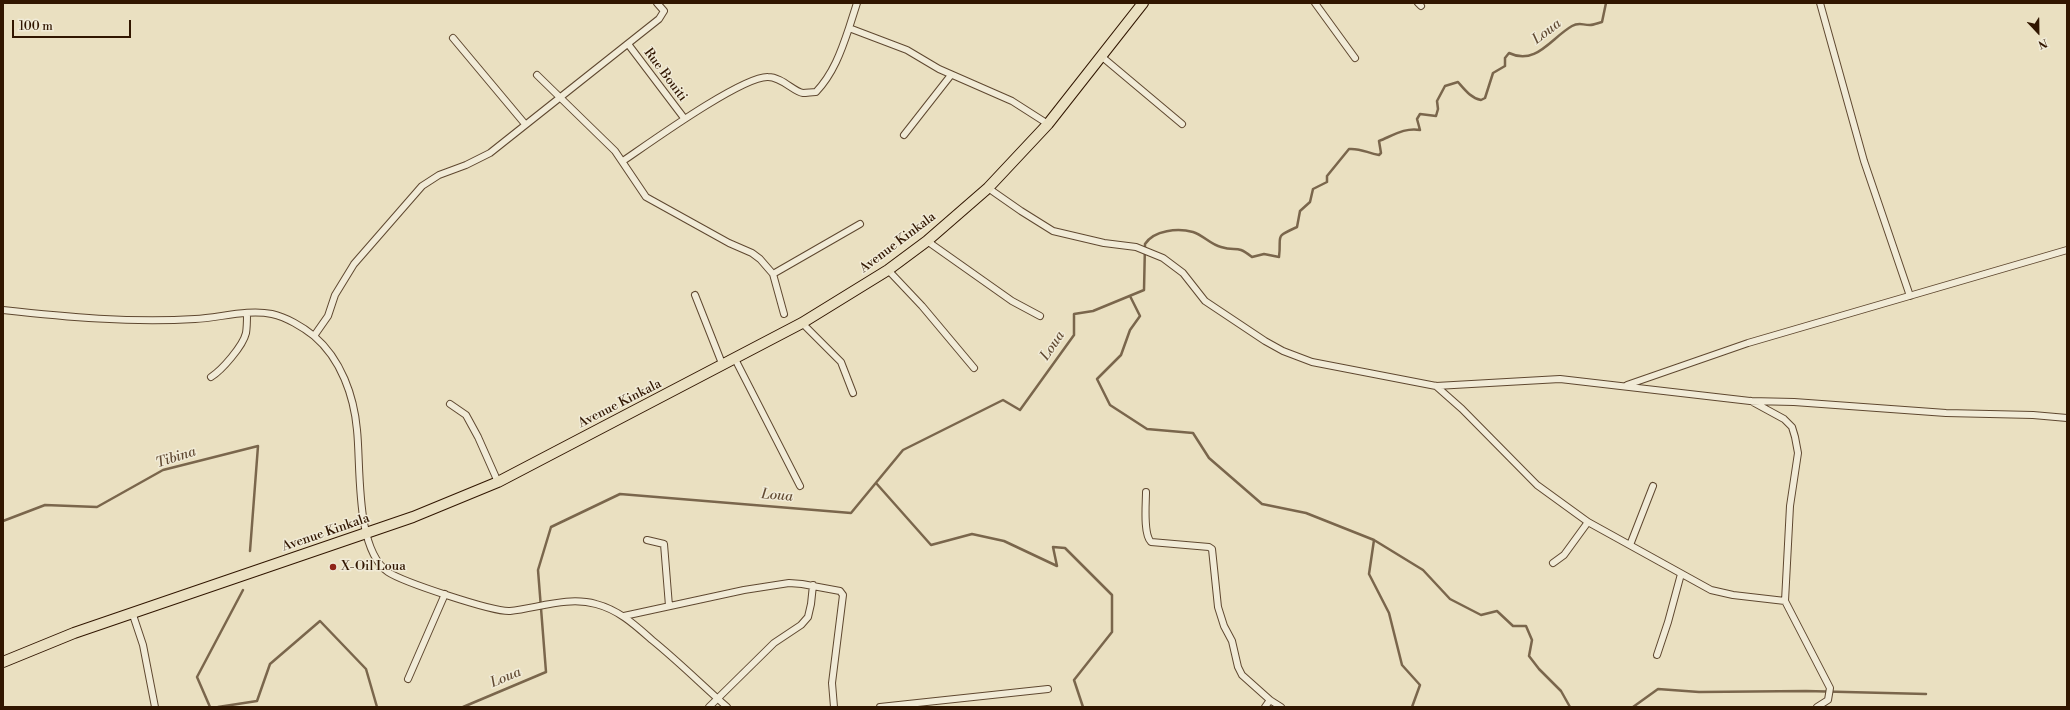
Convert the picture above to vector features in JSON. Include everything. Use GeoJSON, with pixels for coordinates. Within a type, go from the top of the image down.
{"type":"FeatureCollection","features":[{"type":"Feature","properties":{"kind":"main road","name":"Avenue Kinkala"},"geometry":{"type":"LineString","coordinates":[[3,662],[74,633],[132,612],[365,534],[420,514],[498,482],[723,366],[802,323],[888,270],[927,241],[988,188],[1048,124],[1142,3]]}},
{"type":"Feature","properties":{"kind":"street"},"geometry":{"type":"LineString","coordinates":[[314,336],[328,316],[335,295],[354,264],[422,186],[439,175],[466,165],[490,153],[662,16],[664,11],[658,3]]}},
{"type":"Feature","properties":{"kind":"street"},"geometry":{"type":"LineString","coordinates":[[623,161],[684,118],[754,80],[768,77],[784,82],[802,93],[816,92],[828,79],[842,49],[857,3]]}},
{"type":"Feature","properties":{"kind":"street"},"geometry":{"type":"LineString","coordinates":[[1315,3],[1355,58]]}},
{"type":"Feature","properties":{"kind":"street"},"geometry":{"type":"LineString","coordinates":[[1820,3],[1864,161],[1910,296]]}},
{"type":"Feature","properties":{"kind":"street"},"geometry":{"type":"LineString","coordinates":[[849,28],[907,50],[951,75],[1012,102],[1048,124]]}},
{"type":"Feature","properties":{"kind":"street"},"geometry":{"type":"LineString","coordinates":[[453,38],[525,124]]}},
{"type":"Feature","properties":{"kind":"street","name":"Rue Bouiti"},"geometry":{"type":"LineString","coordinates":[[628,44],[684,118]]}},
{"type":"Feature","properties":{"kind":"street"},"geometry":{"type":"LineString","coordinates":[[1101,56],[1182,124]]}},
{"type":"Feature","properties":{"kind":"street"},"geometry":{"type":"LineString","coordinates":[[904,135],[951,75]]}},
{"type":"Feature","properties":{"kind":"street"},"geometry":{"type":"LineString","coordinates":[[537,76],[597,132],[623,161],[646,197],[729,243],[752,253],[773,274],[784,314]]}},
{"type":"Feature","properties":{"kind":"street"},"geometry":{"type":"LineString","coordinates":[[988,188],[1021,212],[1053,231],[1104,243],[1136,247],[1163,258],[1183,273],[1205,301],[1283,351],[1312,362],[1436,386],[1560,379],[1626,385],[1750,401],[1794,402],[1946,413],[2033,415],[2067,418]]}},
{"type":"Feature","properties":{"kind":"street"},"geometry":{"type":"LineString","coordinates":[[773,274],[860,224]]}},
{"type":"Feature","properties":{"kind":"street"},"geometry":{"type":"LineString","coordinates":[[927,241],[1012,300],[1040,316]]}},
{"type":"Feature","properties":{"kind":"street"},"geometry":{"type":"LineString","coordinates":[[1626,385],[1748,343],[2067,250]]}},
{"type":"Feature","properties":{"kind":"street"},"geometry":{"type":"LineString","coordinates":[[888,270],[922,306],[974,368]]}},
{"type":"Feature","properties":{"kind":"street"},"geometry":{"type":"LineString","coordinates":[[695,295],[723,366]]}},
{"type":"Feature","properties":{"kind":"street"},"geometry":{"type":"LineString","coordinates":[[3,310],[122,320],[195,320],[247,314],[271,314],[282,317],[314,336],[333,359],[351,395],[357,428],[365,534],[380,565],[389,573],[445,594],[501,611],[550,604],[586,602],[606,607],[624,616],[694,676],[727,707]]}},
{"type":"Feature","properties":{"kind":"street"},"geometry":{"type":"LineString","coordinates":[[211,378],[221,369],[246,335],[247,314]]}},
{"type":"Feature","properties":{"kind":"street"},"geometry":{"type":"LineString","coordinates":[[802,323],[841,362],[852,393]]}},
{"type":"Feature","properties":{"kind":"street"},"geometry":{"type":"LineString","coordinates":[[735,359],[800,486]]}},
{"type":"Feature","properties":{"kind":"street"},"geometry":{"type":"LineString","coordinates":[[1436,386],[1462,409],[1537,485],[1588,522],[1711,590],[1733,595],[1785,601]]}},
{"type":"Feature","properties":{"kind":"street"},"geometry":{"type":"LineString","coordinates":[[1750,401],[1784,419],[1792,427],[1798,452],[1790,506],[1785,601],[1830,688],[1828,700],[1817,707]]}},
{"type":"Feature","properties":{"kind":"street"},"geometry":{"type":"LineString","coordinates":[[450,404],[466,415],[478,437],[498,482]]}},
{"type":"Feature","properties":{"kind":"street"},"geometry":{"type":"LineString","coordinates":[[1630,545],[1653,486]]}},
{"type":"Feature","properties":{"kind":"street"},"geometry":{"type":"LineString","coordinates":[[1146,492],[1145,515],[1149,540],[1152,542],[1210,547],[1214,551],[1218,607],[1224,626],[1232,641],[1238,667],[1242,675],[1270,700],[1281,707]]}},
{"type":"Feature","properties":{"kind":"street"},"geometry":{"type":"LineString","coordinates":[[1554,563],[1564,555],[1588,522]]}},
{"type":"Feature","properties":{"kind":"street"},"geometry":{"type":"LineString","coordinates":[[647,540],[664,544],[669,606]]}},
{"type":"Feature","properties":{"kind":"street"},"geometry":{"type":"LineString","coordinates":[[1657,655],[1681,574]]}},
{"type":"Feature","properties":{"kind":"street"},"geometry":{"type":"LineString","coordinates":[[624,616],[789,583],[840,591],[843,595],[832,683],[834,707]]}},
{"type":"Feature","properties":{"kind":"street"},"geometry":{"type":"LineString","coordinates":[[709,707],[774,643],[801,626],[808,617],[811,604],[812,586]]}},
{"type":"Feature","properties":{"kind":"street"},"geometry":{"type":"LineString","coordinates":[[408,679],[445,594]]}},
{"type":"Feature","properties":{"kind":"street"},"geometry":{"type":"LineString","coordinates":[[132,612],[143,645],[155,707]]}},
{"type":"Feature","properties":{"kind":"street"},"geometry":{"type":"LineString","coordinates":[[880,707],[1048,689]]}},
{"type":"Feature","properties":{"kind":"street"},"geometry":{"type":"LineString","coordinates":[[1265,707],[1270,700]]}},
{"type":"Feature","properties":{"kind":"waterway","name":"Loua"},"geometry":{"type":"LineString","coordinates":[[463,707],[546,672],[538,570],[551,527],[620,494],[851,513],[903,450],[1003,400],[1020,410],[1074,335],[1074,314],[1093,311],[1144,290],[1145,244],[1149,239],[1160,233],[1180,230],[1197,233],[1217,246],[1239,249],[1252,257],[1264,254],[1279,257],[1280,238],[1284,233],[1297,227],[1300,211],[1310,202],[1313,189],[1327,182],[1327,176],[1349,149],[1361,150],[1379,155],[1381,153],[1379,141],[1404,131],[1414,129],[1420,130],[1417,119],[1420,114],[1436,116],[1438,109],[1437,101],[1445,86],[1458,82],[1474,97],[1481,100],[1485,98],[1493,73],[1505,66],[1505,58],[1509,53],[1519,56],[1527,56],[1543,49],[1564,31],[1574,25],[1591,25],[1602,22],[1606,3]]}},
{"type":"Feature","properties":{"kind":"waterway"},"geometry":{"type":"LineString","coordinates":[[1130,296],[1140,316],[1130,330],[1121,355],[1097,379],[1110,405],[1147,429],[1193,433],[1209,458],[1262,504],[1306,513],[1374,540],[1369,574],[1389,613],[1402,665],[1420,685],[1412,707]]}},
{"type":"Feature","properties":{"kind":"waterway","name":"Tibina"},"geometry":{"type":"LineString","coordinates":[[3,521],[45,505],[97,507],[163,470],[258,446],[250,551]]}},
{"type":"Feature","properties":{"kind":"waterway"},"geometry":{"type":"LineString","coordinates":[[876,483],[931,545],[972,534],[1004,541],[1057,566],[1053,547],[1065,548],[1112,595],[1112,632],[1074,680],[1083,707]]}},
{"type":"Feature","properties":{"kind":"waterway"},"geometry":{"type":"LineString","coordinates":[[1374,540],[1423,570],[1450,599],[1481,615],[1497,611],[1513,626],[1526,626],[1532,640],[1529,656],[1539,669],[1561,691],[1570,707]]}},
{"type":"Feature","properties":{"kind":"waterway","name":"Loua"},"geometry":{"type":"LineString","coordinates":[[210,707],[197,677],[243,590]]}},
{"type":"Feature","properties":{"kind":"waterway","name":"Loua"},"geometry":{"type":"LineString","coordinates":[[218,707],[257,701],[270,664],[320,621],[366,669],[377,707]]}},
{"type":"Feature","properties":{"kind":"waterway"},"geometry":{"type":"LineString","coordinates":[[1633,707],[1658,689],[1699,692],[1806,691],[1926,694]]}},
{"type":"Feature","properties":{"kind":"place","name":"X-Oil Loua"},"geometry":{"type":"Point","coordinates":[333,567]}}]}
